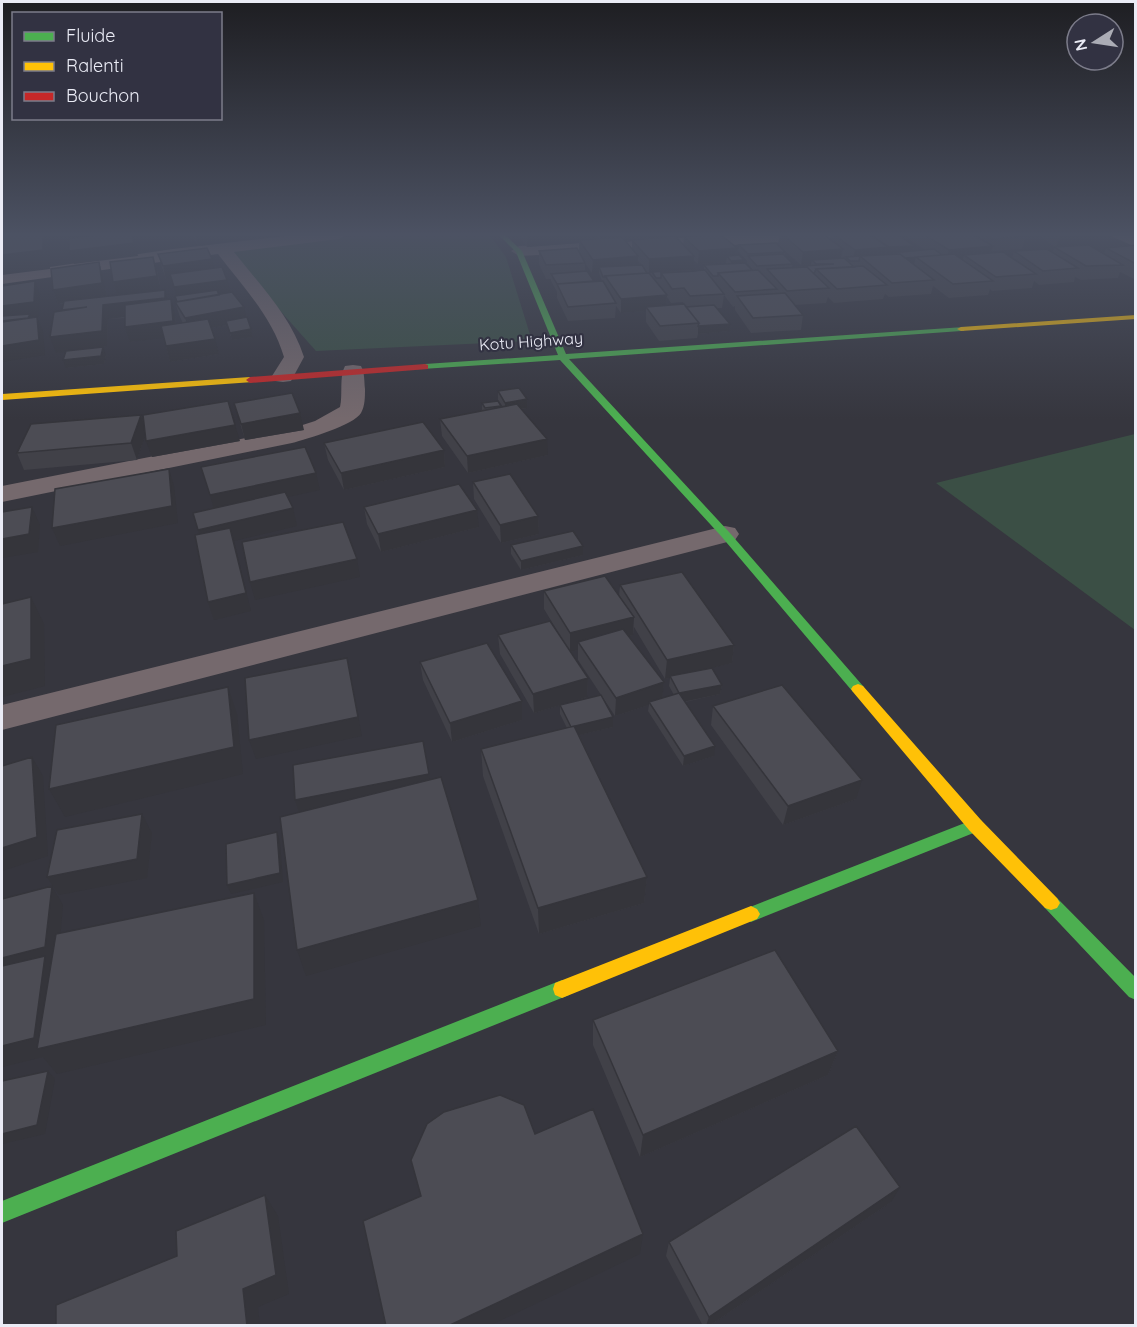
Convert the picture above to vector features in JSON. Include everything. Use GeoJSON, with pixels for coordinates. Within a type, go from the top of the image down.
{"type":"FeatureCollection","features":[{"type":"Feature","properties":{"kind":"street"},"geometry":{"type":"LineString","coordinates":[[259,296],[277,320],[291,346],[294,357],[283,376]]}},
{"type":"Feature","properties":{"kind":"street"},"geometry":{"type":"LineString","coordinates":[[537,296],[561,356],[725,534],[975,825],[1136,991]]}},
{"type":"Feature","properties":{"kind":"street","name":"Kotu Highway"},"geometry":{"type":"LineString","coordinates":[[2,397],[353,370],[1136,317]]}},
{"type":"Feature","properties":{"kind":"street"},"geometry":{"type":"LineString","coordinates":[[2,494],[235,448],[323,426],[351,411],[354,396],[353,370]]}},
{"type":"Feature","properties":{"kind":"street"},"geometry":{"type":"LineString","coordinates":[[2,718],[725,534]]}},
{"type":"Feature","properties":{"kind":"street"},"geometry":{"type":"LineString","coordinates":[[2,1212],[975,825]]}},
{"type":"Feature","properties":{"kind":"green space"},"geometry":{"type":"Polygon","coordinates":[[[267,296],[518,296],[532,341],[316,351],[267,296]]]}},
{"type":"Feature","properties":{"kind":"green space"},"geometry":{"type":"Polygon","coordinates":[[[1135,434],[1135,630],[936,483],[1135,434]]]}},
{"type":"Feature","properties":{"kind":"building"},"geometry":{"type":"Polygon","coordinates":[[[2,296],[34,296],[34,302],[2,306],[2,296]]]}},
{"type":"Feature","properties":{"kind":"building"},"geometry":{"type":"Polygon","coordinates":[[[111,296],[165,296],[165,298],[103,305],[102,331],[50,337],[54,312],[87,307],[62,310],[64,301],[111,296]]]}},
{"type":"Feature","properties":{"kind":"building"},"geometry":{"type":"Polygon","coordinates":[[[176,296],[213,296],[177,302],[176,296]]]}},
{"type":"Feature","properties":{"kind":"building"},"geometry":{"type":"Polygon","coordinates":[[[210,296],[235,296],[244,307],[185,318],[175,302],[210,296]]]}},
{"type":"Feature","properties":{"kind":"building"},"geometry":{"type":"Polygon","coordinates":[[[563,296],[612,296],[616,303],[568,307],[563,296]]]}},
{"type":"Feature","properties":{"kind":"building"},"geometry":{"type":"Polygon","coordinates":[[[619,296],[656,296],[621,299],[619,296]]]}},
{"type":"Feature","properties":{"kind":"building"},"geometry":{"type":"Polygon","coordinates":[[[737,296],[787,296],[803,315],[753,318],[737,296]]]}},
{"type":"Feature","properties":{"kind":"building"},"geometry":{"type":"Polygon","coordinates":[[[171,299],[173,321],[125,327],[125,305],[171,299]]]}},
{"type":"Feature","properties":{"kind":"building"},"geometry":{"type":"Polygon","coordinates":[[[684,304],[699,323],[660,326],[646,307],[684,304]]]}},
{"type":"Feature","properties":{"kind":"building"},"geometry":{"type":"Polygon","coordinates":[[[714,305],[730,324],[698,326],[699,323],[686,307],[714,305]]]}},
{"type":"Feature","properties":{"kind":"building"},"geometry":{"type":"Polygon","coordinates":[[[30,314],[28,318],[2,321],[2,316],[30,314]]]}},
{"type":"Feature","properties":{"kind":"building"},"geometry":{"type":"Polygon","coordinates":[[[37,317],[39,340],[2,346],[2,322],[37,317]]]}},
{"type":"Feature","properties":{"kind":"building"},"geometry":{"type":"Polygon","coordinates":[[[247,317],[251,329],[230,333],[226,321],[247,317]]]}},
{"type":"Feature","properties":{"kind":"building"},"geometry":{"type":"Polygon","coordinates":[[[208,319],[215,339],[166,346],[161,326],[208,319]]]}},
{"type":"Feature","properties":{"kind":"building"},"geometry":{"type":"Polygon","coordinates":[[[103,347],[101,356],[63,360],[66,351],[103,347]]]}},
{"type":"Feature","properties":{"kind":"building"},"geometry":{"type":"Polygon","coordinates":[[[519,388],[527,399],[505,403],[498,391],[519,388]]]}},
{"type":"Feature","properties":{"kind":"building"},"geometry":{"type":"Polygon","coordinates":[[[292,393],[300,413],[241,424],[234,403],[292,393]]]}},
{"type":"Feature","properties":{"kind":"building"},"geometry":{"type":"Polygon","coordinates":[[[228,401],[235,425],[146,441],[143,415],[228,401]]]}},
{"type":"Feature","properties":{"kind":"building"},"geometry":{"type":"Polygon","coordinates":[[[498,401],[501,406],[485,408],[482,403],[498,401]]]}},
{"type":"Feature","properties":{"kind":"building"},"geometry":{"type":"Polygon","coordinates":[[[517,404],[547,439],[467,456],[440,419],[517,404]]]}},
{"type":"Feature","properties":{"kind":"building"},"geometry":{"type":"Polygon","coordinates":[[[141,415],[131,443],[17,453],[31,424],[141,415]]]}},
{"type":"Feature","properties":{"kind":"building"},"geometry":{"type":"Polygon","coordinates":[[[423,422],[444,450],[341,473],[324,443],[423,422]]]}},
{"type":"Feature","properties":{"kind":"building"},"geometry":{"type":"Polygon","coordinates":[[[305,447],[316,473],[210,495],[201,467],[305,447]]]}},
{"type":"Feature","properties":{"kind":"building"},"geometry":{"type":"Polygon","coordinates":[[[169,469],[172,506],[52,528],[55,489],[169,469]]]}},
{"type":"Feature","properties":{"kind":"building"},"geometry":{"type":"Polygon","coordinates":[[[510,474],[538,516],[500,525],[473,482],[510,474]]]}},
{"type":"Feature","properties":{"kind":"building"},"geometry":{"type":"Polygon","coordinates":[[[459,484],[477,510],[378,534],[364,507],[459,484]]]}},
{"type":"Feature","properties":{"kind":"building"},"geometry":{"type":"Polygon","coordinates":[[[285,492],[293,508],[198,530],[193,513],[285,492]]]}},
{"type":"Feature","properties":{"kind":"building"},"geometry":{"type":"Polygon","coordinates":[[[32,507],[29,534],[2,539],[2,512],[32,507]]]}},
{"type":"Feature","properties":{"kind":"building"},"geometry":{"type":"Polygon","coordinates":[[[343,522],[357,559],[250,582],[242,542],[343,522]]]}},
{"type":"Feature","properties":{"kind":"building"},"geometry":{"type":"Polygon","coordinates":[[[230,528],[246,593],[208,602],[195,535],[230,528]]]}},
{"type":"Feature","properties":{"kind":"building"},"geometry":{"type":"Polygon","coordinates":[[[573,531],[583,546],[521,561],[511,545],[573,531]]]}},
{"type":"Feature","properties":{"kind":"building"},"geometry":{"type":"Polygon","coordinates":[[[682,572],[734,645],[667,660],[620,585],[682,572]]]}},
{"type":"Feature","properties":{"kind":"building"},"geometry":{"type":"Polygon","coordinates":[[[605,576],[634,617],[570,633],[544,591],[605,576]]]}},
{"type":"Feature","properties":{"kind":"building"},"geometry":{"type":"Polygon","coordinates":[[[31,597],[31,659],[2,666],[2,604],[31,597]]]}},
{"type":"Feature","properties":{"kind":"building"},"geometry":{"type":"Polygon","coordinates":[[[550,621],[588,678],[533,694],[498,635],[550,621]]]}},
{"type":"Feature","properties":{"kind":"building"},"geometry":{"type":"Polygon","coordinates":[[[623,629],[664,682],[616,698],[578,642],[623,629]]]}},
{"type":"Feature","properties":{"kind":"building"},"geometry":{"type":"Polygon","coordinates":[[[487,643],[522,701],[450,723],[420,662],[487,643]]]}},
{"type":"Feature","properties":{"kind":"building"},"geometry":{"type":"Polygon","coordinates":[[[347,658],[358,717],[249,740],[245,678],[347,658]]]}},
{"type":"Feature","properties":{"kind":"building"},"geometry":{"type":"Polygon","coordinates":[[[712,668],[722,685],[679,693],[670,676],[712,668]]]}},
{"type":"Feature","properties":{"kind":"building"},"geometry":{"type":"Polygon","coordinates":[[[782,685],[862,780],[788,806],[713,706],[782,685]]]}},
{"type":"Feature","properties":{"kind":"building"},"geometry":{"type":"Polygon","coordinates":[[[228,687],[234,747],[49,789],[56,725],[228,687]]]}},
{"type":"Feature","properties":{"kind":"building"},"geometry":{"type":"Polygon","coordinates":[[[679,693],[715,746],[684,756],[649,702],[679,693]]]}},
{"type":"Feature","properties":{"kind":"building"},"geometry":{"type":"Polygon","coordinates":[[[601,695],[613,717],[571,727],[560,705],[601,695]]]}},
{"type":"Feature","properties":{"kind":"building"},"geometry":{"type":"Polygon","coordinates":[[[574,726],[647,877],[538,908],[481,749],[574,726]]]}},
{"type":"Feature","properties":{"kind":"building"},"geometry":{"type":"Polygon","coordinates":[[[423,741],[429,774],[295,800],[293,765],[423,741]]]}},
{"type":"Feature","properties":{"kind":"building"},"geometry":{"type":"Polygon","coordinates":[[[32,757],[37,837],[2,848],[2,766],[32,757]]]}},
{"type":"Feature","properties":{"kind":"building"},"geometry":{"type":"Polygon","coordinates":[[[441,777],[478,900],[297,950],[280,817],[441,777]]]}},
{"type":"Feature","properties":{"kind":"building"},"geometry":{"type":"Polygon","coordinates":[[[142,814],[137,859],[47,877],[57,830],[142,814]]]}},
{"type":"Feature","properties":{"kind":"building"},"geometry":{"type":"Polygon","coordinates":[[[277,832],[280,873],[227,885],[226,844],[277,832]]]}},
{"type":"Feature","properties":{"kind":"building"},"geometry":{"type":"Polygon","coordinates":[[[52,886],[45,947],[2,958],[2,899],[52,886]]]}},
{"type":"Feature","properties":{"kind":"building"},"geometry":{"type":"Polygon","coordinates":[[[254,893],[254,999],[37,1049],[56,934],[254,893]]]}},
{"type":"Feature","properties":{"kind":"building"},"geometry":{"type":"Polygon","coordinates":[[[775,950],[838,1051],[643,1135],[593,1020],[775,950]]]}},
{"type":"Feature","properties":{"kind":"building"},"geometry":{"type":"Polygon","coordinates":[[[45,956],[34,1038],[2,1046],[2,966],[45,956]]]}},
{"type":"Feature","properties":{"kind":"building"},"geometry":{"type":"Polygon","coordinates":[[[48,1071],[37,1125],[2,1134],[2,1081],[48,1071]]]}},
{"type":"Feature","properties":{"kind":"building"},"geometry":{"type":"Polygon","coordinates":[[[500,1095],[524,1105],[535,1134],[593,1109],[643,1234],[448,1326],[386,1326],[363,1221],[421,1196],[411,1160],[427,1124],[444,1112],[500,1095]]]}},
{"type":"Feature","properties":{"kind":"building"},"geometry":{"type":"Polygon","coordinates":[[[856,1126],[900,1187],[709,1317],[669,1242],[856,1126]]]}},
{"type":"Feature","properties":{"kind":"building"},"geometry":{"type":"Polygon","coordinates":[[[265,1195],[276,1275],[243,1289],[247,1326],[56,1326],[56,1305],[177,1256],[176,1231],[265,1195]]]}},
{"type":"Feature","properties":{"kind":"traffic: fast"},"geometry":{"type":"LineString","coordinates":[[538,296],[564,359],[725,534],[858,689]]}},
{"type":"Feature","properties":{"kind":"traffic: fast"},"geometry":{"type":"LineString","coordinates":[[425,367],[961,329]]}},
{"type":"Feature","properties":{"kind":"traffic: fast"},"geometry":{"type":"LineString","coordinates":[[751,914],[975,825]]}},
{"type":"Feature","properties":{"kind":"traffic: fast"},"geometry":{"type":"LineString","coordinates":[[1051,903],[1136,991]]}},
{"type":"Feature","properties":{"kind":"traffic: fast"},"geometry":{"type":"LineString","coordinates":[[2,1212],[562,989]]}},
{"type":"Feature","properties":{"kind":"traffic: slow"},"geometry":{"type":"LineString","coordinates":[[961,329],[1136,317]]}},
{"type":"Feature","properties":{"kind":"traffic: slow"},"geometry":{"type":"LineString","coordinates":[[2,397],[250,380]]}},
{"type":"Feature","properties":{"kind":"traffic: slow"},"geometry":{"type":"LineString","coordinates":[[858,689],[975,825],[1051,903]]}},
{"type":"Feature","properties":{"kind":"traffic: slow"},"geometry":{"type":"LineString","coordinates":[[562,989],[751,914]]}},
{"type":"Feature","properties":{"kind":"traffic: jam"},"geometry":{"type":"LineString","coordinates":[[250,380],[425,367]]}}]}
